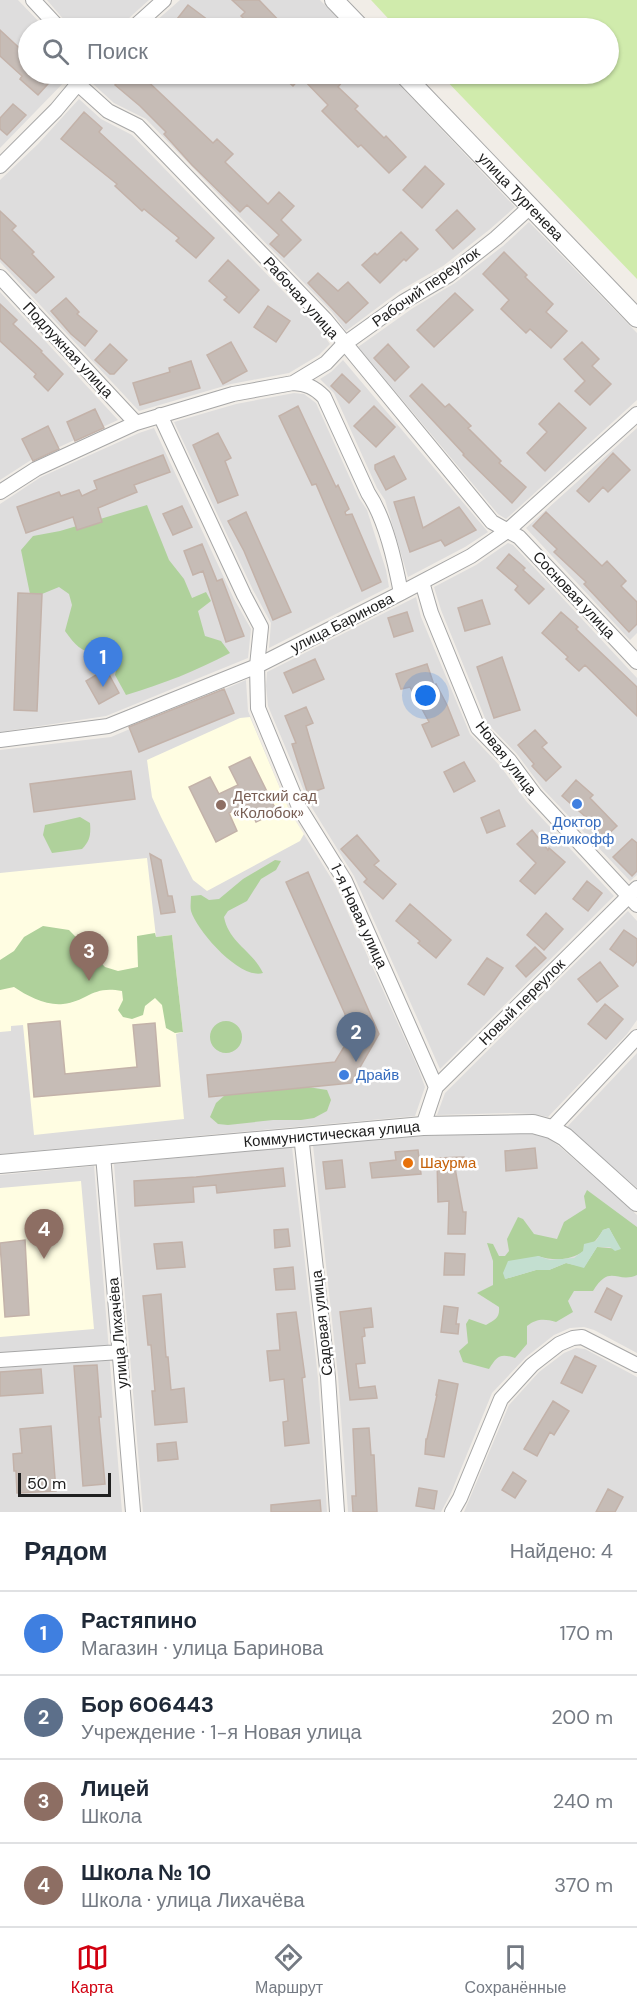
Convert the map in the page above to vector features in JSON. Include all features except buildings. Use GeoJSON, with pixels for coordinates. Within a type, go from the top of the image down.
{"type":"FeatureCollection","features":[{"type":"Feature","properties":{"kind":"street"},"geometry":{"type":"LineString","coordinates":[[33,0],[50,18]]}},
{"type":"Feature","properties":{"kind":"street"},"geometry":{"type":"LineString","coordinates":[[144,18],[164,0]]}},
{"type":"Feature","properties":{"kind":"street"},"geometry":{"type":"LineString","coordinates":[[334,0],[351,18]]}},
{"type":"Feature","properties":{"kind":"street"},"geometry":{"type":"LineString","coordinates":[[0,166],[78,84]]}},
{"type":"Feature","properties":{"kind":"street","name":"Рабочая улица"},"geometry":{"type":"LineString","coordinates":[[86,84],[108,111],[138,126],[346,343],[492,522],[507,531]]}},
{"type":"Feature","properties":{"kind":"street","name":"улица Тургенева"},"geometry":{"type":"LineString","coordinates":[[413,84],[637,318]]}},
{"type":"Feature","properties":{"kind":"street","name":"Рабочий переулок"},"geometry":{"type":"LineString","coordinates":[[293,383],[326,363],[346,343],[403,302],[449,275],[496,238],[530,207]]}},
{"type":"Feature","properties":{"kind":"street","name":"Подлужная улица"},"geometry":{"type":"LineString","coordinates":[[0,277],[136,423]]}},
{"type":"Feature","properties":{"kind":"street"},"geometry":{"type":"LineString","coordinates":[[0,492],[36,468],[136,423],[233,394],[293,383],[307,384],[324,397],[363,483],[376,505],[396,567],[401,593]]}},
{"type":"Feature","properties":{"kind":"street","name":"улица Баринова"},"geometry":{"type":"LineString","coordinates":[[0,740],[108,726],[257,666],[401,593],[471,556],[507,531],[637,414]]}},
{"type":"Feature","properties":{"kind":"street","name":"1-я Новая улица"},"geometry":{"type":"LineString","coordinates":[[160,415],[261,627],[257,666],[258,708],[299,807],[345,881],[436,1087]]}},
{"type":"Feature","properties":{"kind":"street","name":"Сосновая улица"},"geometry":{"type":"LineString","coordinates":[[507,531],[519,537],[634,654]]}},
{"type":"Feature","properties":{"kind":"street","name":"Новая улица"},"geometry":{"type":"LineString","coordinates":[[422,582],[431,613],[478,728],[509,760],[535,795],[634,897]]}},
{"type":"Feature","properties":{"kind":"street","name":"Новый переулок"},"geometry":{"type":"LineString","coordinates":[[423,1126],[436,1087],[634,897]]}},
{"type":"Feature","properties":{"kind":"street"},"geometry":{"type":"LineString","coordinates":[[551,1129],[637,1037]]}},
{"type":"Feature","properties":{"kind":"street","name":"Коммунистическая улица"},"geometry":{"type":"LineString","coordinates":[[0,1164],[301,1135],[423,1126],[533,1124],[551,1129],[580,1150],[637,1202]]}},
{"type":"Feature","properties":{"kind":"street","name":"Садовая улица"},"geometry":{"type":"LineString","coordinates":[[301,1135],[328,1377],[337,1512]]}},
{"type":"Feature","properties":{"kind":"street","name":"улица Лихачёва"},"geometry":{"type":"LineString","coordinates":[[103,1155],[133,1512]]}},
{"type":"Feature","properties":{"kind":"street"},"geometry":{"type":"LineString","coordinates":[[452,1512],[501,1399],[532,1365],[559,1344],[582,1337],[637,1365]]}},
{"type":"Feature","properties":{"kind":"street"},"geometry":{"type":"LineString","coordinates":[[0,1360],[120,1352]]}},
{"type":"Feature","properties":{"kind":"shaded area"},"geometry":{"type":"Polygon","coordinates":[[[0,0],[18,0],[35,18],[18,18],[18,84],[62,84],[0,148],[0,0]]]}},
{"type":"Feature","properties":{"kind":"shaded area"},"geometry":{"type":"Polygon","coordinates":[[[47,0],[149,0],[129,18],[62,18],[47,0]]]}},
{"type":"Feature","properties":{"kind":"shaded area"},"geometry":{"type":"Polygon","coordinates":[[[180,0],[320,0],[337,18],[159,18],[180,0]]]}},
{"type":"Feature","properties":{"kind":"shaded area"},"geometry":{"type":"Polygon","coordinates":[[[93,84],[398,84],[515,207],[443,266],[401,290],[346,331],[332,312],[146,119],[114,103],[93,84]]]}},
{"type":"Feature","properties":{"kind":"shaded area"},"geometry":{"type":"Polygon","coordinates":[[[79,99],[101,119],[132,135],[317,326],[330,344],[319,355],[289,373],[231,384],[139,411],[0,262],[0,180],[38,144],[79,99]]]}},
{"type":"Feature","properties":{"kind":"shaded area"},"geometry":{"type":"Polygon","coordinates":[[[529,222],[637,333],[637,400],[506,519],[498,514],[358,347],[413,308],[455,283],[503,246],[529,222]]]}},
{"type":"Feature","properties":{"kind":"shaded area"},"geometry":{"type":"Polygon","coordinates":[[[0,292],[118,420],[31,460],[0,480],[0,292]]]}},
{"type":"Feature","properties":{"kind":"shaded area"},"geometry":{"type":"Polygon","coordinates":[[[343,360],[488,532],[408,577],[385,500],[377,488],[334,393],[320,379],[343,360]]]}},
{"type":"Feature","properties":{"kind":"shaded area"},"geometry":{"type":"Polygon","coordinates":[[[294,393],[304,394],[316,403],[359,498],[367,510],[389,587],[269,648],[271,623],[253,590],[174,422],[236,404],[294,393]]]}},
{"type":"Feature","properties":{"kind":"shaded area"},"geometry":{"type":"Polygon","coordinates":[[[154,428],[234,599],[251,629],[248,658],[106,716],[0,732],[0,504],[41,477],[154,428]]]}},
{"type":"Feature","properties":{"kind":"shaded area"},"geometry":{"type":"Polygon","coordinates":[[[637,428],[637,633],[630,640],[526,528],[637,428]]]}},
{"type":"Feature","properties":{"kind":"shaded area"},"geometry":{"type":"Polygon","coordinates":[[[508,543],[513,545],[637,678],[637,875],[630,881],[543,789],[517,754],[487,723],[441,610],[434,587],[476,565],[508,543]]]}},
{"type":"Feature","properties":{"kind":"shaded area"},"geometry":{"type":"Polygon","coordinates":[[[416,597],[421,617],[470,734],[501,767],[526,801],[614,896],[440,1069],[354,876],[309,803],[268,706],[266,686],[267,672],[416,597]]]}},
{"type":"Feature","properties":{"kind":"shaded area"},"geometry":{"type":"Polygon","coordinates":[[[246,680],[248,711],[290,812],[336,886],[418,1068],[425,1087],[415,1116],[0,1154],[0,750],[111,737],[246,680]]]}},
{"type":"Feature","properties":{"kind":"shaded area","name":"Детский сад «Колобок»"},"geometry":{"type":"Polygon","coordinates":[[[250,717],[290,812],[304,834],[300,841],[207,891],[193,880],[161,817],[152,797],[147,760],[240,718],[250,717]]]}},
{"type":"Feature","properties":{"kind":"shaded area"},"geometry":{"type":"Polygon","coordinates":[[[147,858],[156,937],[172,935],[183,1032],[176,1034],[184,1119],[34,1135],[23,1025],[11,1026],[11,1031],[0,1032],[0,873],[147,858]]]}},
{"type":"Feature","properties":{"kind":"shaded area"},"geometry":{"type":"Polygon","coordinates":[[[628,911],[637,921],[637,1020],[627,1034],[548,1117],[511,1113],[437,1115],[445,1093],[628,911]]]}},
{"type":"Feature","properties":{"kind":"shaded area"},"geometry":{"type":"Polygon","coordinates":[[[637,1053],[637,1188],[567,1127],[637,1053]]]}},
{"type":"Feature","properties":{"kind":"shaded area"},"geometry":{"type":"Polygon","coordinates":[[[532,1134],[547,1138],[637,1215],[637,1353],[584,1327],[570,1328],[554,1335],[526,1357],[492,1393],[441,1512],[348,1512],[338,1376],[313,1145],[423,1136],[532,1134]]]}},
{"type":"Feature","properties":{"kind":"shaded area"},"geometry":{"type":"Polygon","coordinates":[[[292,1147],[318,1378],[327,1512],[143,1512],[114,1164],[292,1147]]]}},
{"type":"Feature","properties":{"kind":"shaded area"},"geometry":{"type":"Polygon","coordinates":[[[94,1166],[122,1512],[0,1512],[0,1175],[94,1166]]]}},
{"type":"Feature","properties":{"kind":"shaded area"},"geometry":{"type":"Polygon","coordinates":[[[81,1181],[94,1329],[0,1337],[0,1188],[81,1181]]]}},
{"type":"Feature","properties":{"kind":"shaded area"},"geometry":{"type":"Polygon","coordinates":[[[576,1348],[585,1349],[637,1377],[637,1512],[464,1512],[509,1405],[539,1372],[564,1353],[576,1348]]]}},
{"type":"Feature","properties":{"kind":"green space"},"geometry":{"type":"Polygon","coordinates":[[[371,0],[637,0],[637,279],[450,84],[619,84],[619,18],[388,18],[371,0]]]}},
{"type":"Feature","properties":{"kind":"green space"},"geometry":{"type":"Polygon","coordinates":[[[147,505],[169,560],[184,579],[192,598],[206,592],[211,601],[198,611],[205,636],[221,641],[230,653],[179,677],[126,695],[115,675],[118,661],[106,651],[92,652],[82,649],[65,631],[72,605],[69,594],[59,587],[42,594],[30,594],[21,550],[33,536],[60,531],[147,505]]]}},
{"type":"Feature","properties":{"kind":"green space"},"geometry":{"type":"Polygon","coordinates":[[[80,817],[90,823],[89,837],[85,846],[82,849],[52,853],[43,835],[45,825],[80,817]]]}},
{"type":"Feature","properties":{"kind":"green space"},"geometry":{"type":"Polygon","coordinates":[[[275,860],[281,861],[276,870],[261,879],[247,901],[228,911],[224,917],[231,933],[263,973],[254,973],[232,962],[210,941],[191,911],[191,896],[201,895],[209,900],[219,899],[243,879],[275,860]]]}},
{"type":"Feature","properties":{"kind":"green space"},"geometry":{"type":"Polygon","coordinates":[[[43,926],[69,930],[105,967],[118,971],[138,967],[137,936],[155,933],[156,937],[172,935],[183,1032],[175,1033],[166,1028],[162,1005],[155,998],[145,1006],[143,1015],[132,1019],[123,1017],[118,1010],[123,1000],[122,991],[104,990],[79,1000],[57,1004],[37,1000],[14,987],[0,990],[0,960],[14,951],[24,937],[43,926]]]}},
{"type":"Feature","properties":{"kind":"green space"},"geometry":{"type":"Polygon","coordinates":[[[226,1021],[238,1025],[242,1037],[238,1049],[226,1053],[214,1049],[210,1037],[214,1025],[226,1021]]]}},
{"type":"Feature","properties":{"kind":"green space"},"geometry":{"type":"Polygon","coordinates":[[[308,1087],[327,1090],[331,1100],[327,1111],[314,1118],[228,1125],[218,1124],[210,1117],[216,1103],[225,1095],[308,1087]]]}},
{"type":"Feature","properties":{"kind":"green space"},"geometry":{"type":"Polygon","coordinates":[[[587,1190],[637,1227],[637,1275],[609,1276],[604,1278],[593,1291],[574,1291],[568,1301],[573,1312],[556,1322],[541,1320],[527,1326],[527,1344],[515,1358],[499,1357],[489,1369],[463,1362],[459,1351],[468,1343],[466,1324],[469,1319],[486,1325],[499,1314],[499,1307],[477,1293],[493,1285],[493,1261],[487,1243],[493,1244],[499,1256],[505,1256],[509,1251],[507,1239],[518,1217],[523,1219],[534,1234],[557,1239],[564,1222],[586,1208],[584,1196],[587,1190]],[[609,1228],[603,1230],[590,1246],[575,1256],[558,1259],[538,1256],[505,1279],[536,1270],[549,1270],[566,1263],[584,1267],[597,1247],[620,1249],[609,1228]]]}},
{"type":"Feature","properties":{"kind":"green space"},"geometry":{"type":"Polygon","coordinates":[[[609,1228],[621,1249],[615,1251],[610,1247],[597,1247],[584,1268],[566,1263],[549,1270],[536,1270],[505,1279],[503,1273],[508,1261],[538,1256],[550,1260],[574,1258],[583,1251],[584,1244],[596,1241],[603,1230],[609,1228]]]}},
{"type":"Feature","properties":{"kind":"place","name":"Растяпино"},"geometry":{"type":"Point","coordinates":[103,687]}},
{"type":"Feature","properties":{"kind":"place","name":"Доктор Великофф"},"geometry":{"type":"Point","coordinates":[577,804]}},
{"type":"Feature","properties":{"kind":"place","name":"Детский сад «Колобок»"},"geometry":{"type":"Point","coordinates":[221,805]}},
{"type":"Feature","properties":{"kind":"place","name":"Лицей"},"geometry":{"type":"Point","coordinates":[89,981]}},
{"type":"Feature","properties":{"kind":"place","name":"Бор 606443"},"geometry":{"type":"Point","coordinates":[356,1062]}},
{"type":"Feature","properties":{"kind":"place","name":"Драйв"},"geometry":{"type":"Point","coordinates":[344,1075]}},
{"type":"Feature","properties":{"kind":"place","name":"Шаурма"},"geometry":{"type":"Point","coordinates":[408,1163]}},
{"type":"Feature","properties":{"kind":"place","name":"Школа № 10"},"geometry":{"type":"Point","coordinates":[44,1259]}}]}
